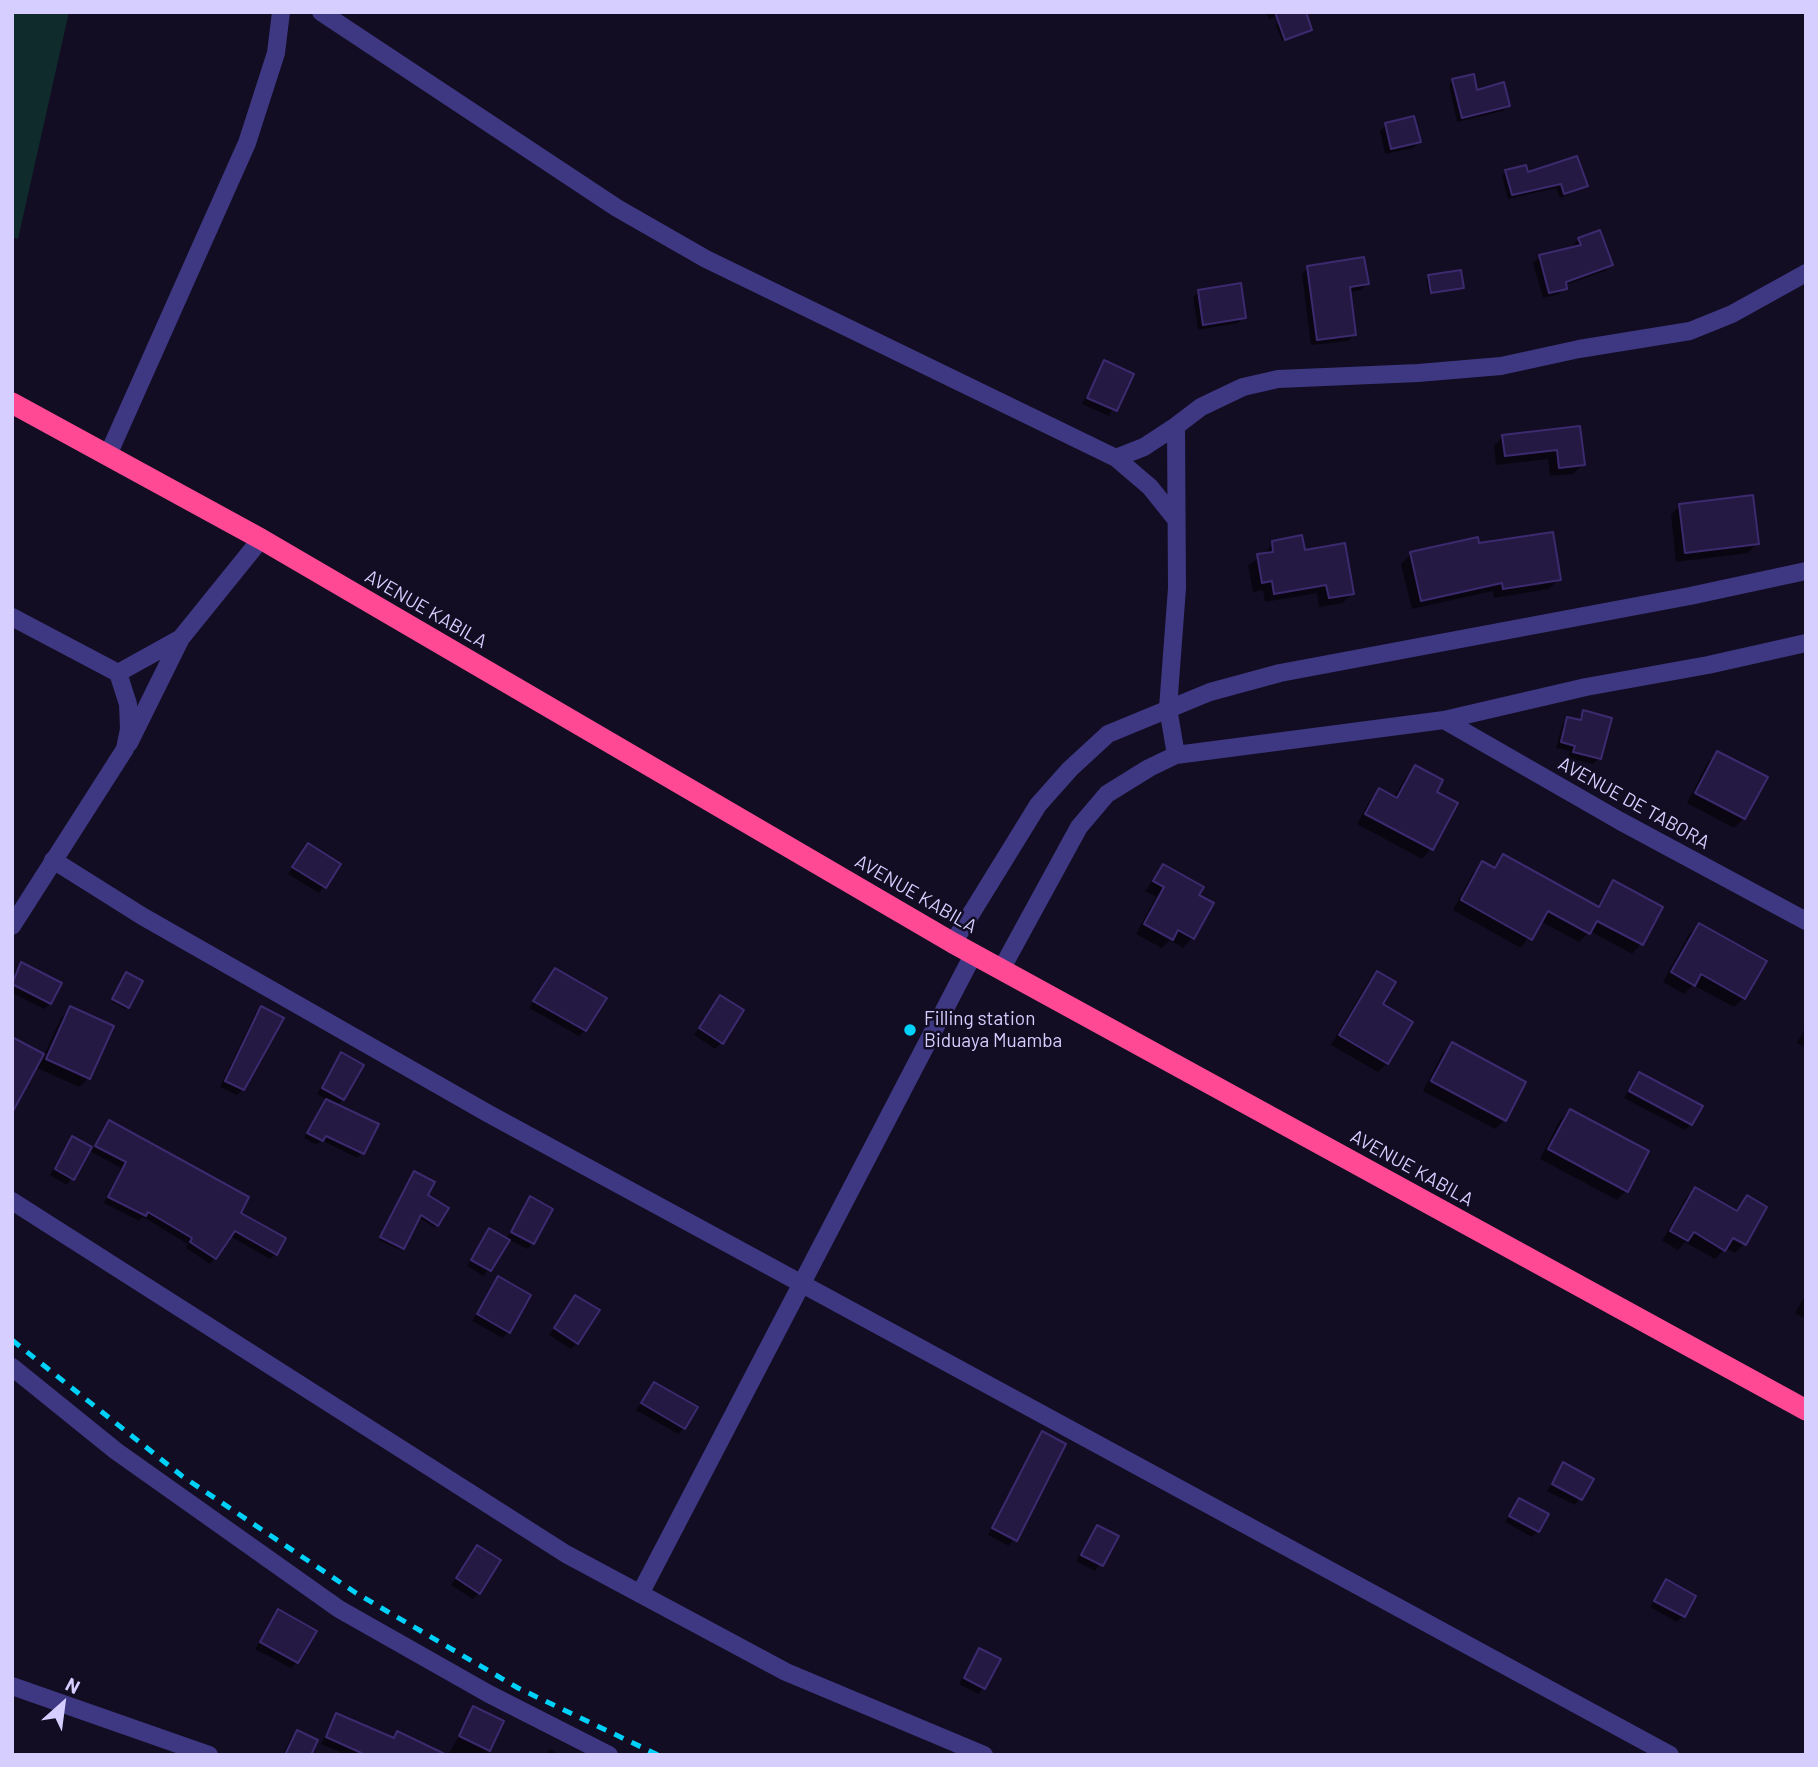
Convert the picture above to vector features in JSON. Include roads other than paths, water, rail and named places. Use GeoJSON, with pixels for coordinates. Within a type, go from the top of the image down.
{"type":"FeatureCollection","features":[{"type":"Feature","properties":{"kind":"highway","name":"AVENUE KABILA"},"geometry":{"type":"LineString","coordinates":[[12,403],[261,539],[953,943],[1806,1410]]}},
{"type":"Feature","properties":{"kind":"street"},"geometry":{"type":"LineString","coordinates":[[108,455],[247,143],[276,53],[281,12]]}},
{"type":"Feature","properties":{"kind":"street"},"geometry":{"type":"LineString","coordinates":[[321,12],[617,208],[706,259],[1116,458],[1150,486],[1174,517]]}},
{"type":"Feature","properties":{"kind":"street"},"geometry":{"type":"LineString","coordinates":[[1116,458],[1144,447],[1201,407],[1232,392],[1278,379],[1419,373],[1501,366],[1579,349],[1690,331],[1732,314],[1806,273]]}},
{"type":"Feature","properties":{"kind":"street"},"geometry":{"type":"LineString","coordinates":[[1176,426],[1174,648],[1168,708],[1177,755]]}},
{"type":"Feature","properties":{"kind":"street"},"geometry":{"type":"LineString","coordinates":[[12,926],[125,749],[181,638],[261,539]]}},
{"type":"Feature","properties":{"kind":"street"},"geometry":{"type":"LineString","coordinates":[[953,943],[1038,806],[1070,769],[1108,734],[1210,692],[1280,673],[1665,601],[1806,570]]}},
{"type":"Feature","properties":{"kind":"street"},"geometry":{"type":"LineString","coordinates":[[12,617],[94,663],[118,673],[128,704],[125,749]]}},
{"type":"Feature","properties":{"kind":"street"},"geometry":{"type":"LineString","coordinates":[[118,673],[181,638]]}},
{"type":"Feature","properties":{"kind":"street"},"geometry":{"type":"LineString","coordinates":[[1002,968],[1079,827],[1107,794],[1149,768],[1177,755],[1444,720],[1586,687],[1708,665],[1806,643]]}},
{"type":"Feature","properties":{"kind":"street","name":"AVENUE DE TABORA"},"geometry":{"type":"LineString","coordinates":[[1444,720],[1620,821],[1806,920]]}},
{"type":"Feature","properties":{"kind":"street"},"geometry":{"type":"LineString","coordinates":[[53,860],[142,916],[489,1114],[1670,1755]]}},
{"type":"Feature","properties":{"kind":"street"},"geometry":{"type":"LineString","coordinates":[[640,1594],[974,953]]}},
{"type":"Feature","properties":{"kind":"street"},"geometry":{"type":"LineString","coordinates":[[12,1201],[414,1454],[518,1524],[640,1594],[786,1672],[985,1755]]}},
{"type":"Feature","properties":{"kind":"street"},"geometry":{"type":"LineString","coordinates":[[12,1367],[116,1451],[339,1609],[489,1694],[609,1755]]}},
{"type":"Feature","properties":{"kind":"street"},"geometry":{"type":"LineString","coordinates":[[12,1686],[209,1755]]}},
{"type":"Feature","properties":{"kind":"railway"},"geometry":{"type":"LineString","coordinates":[[12,1340],[182,1476],[356,1593],[518,1688],[658,1755]]}},
{"type":"Feature","properties":{"kind":"place","name":"Filling station Biduaya Muamba"},"geometry":{"type":"Point","coordinates":[910,1030]}}]}
